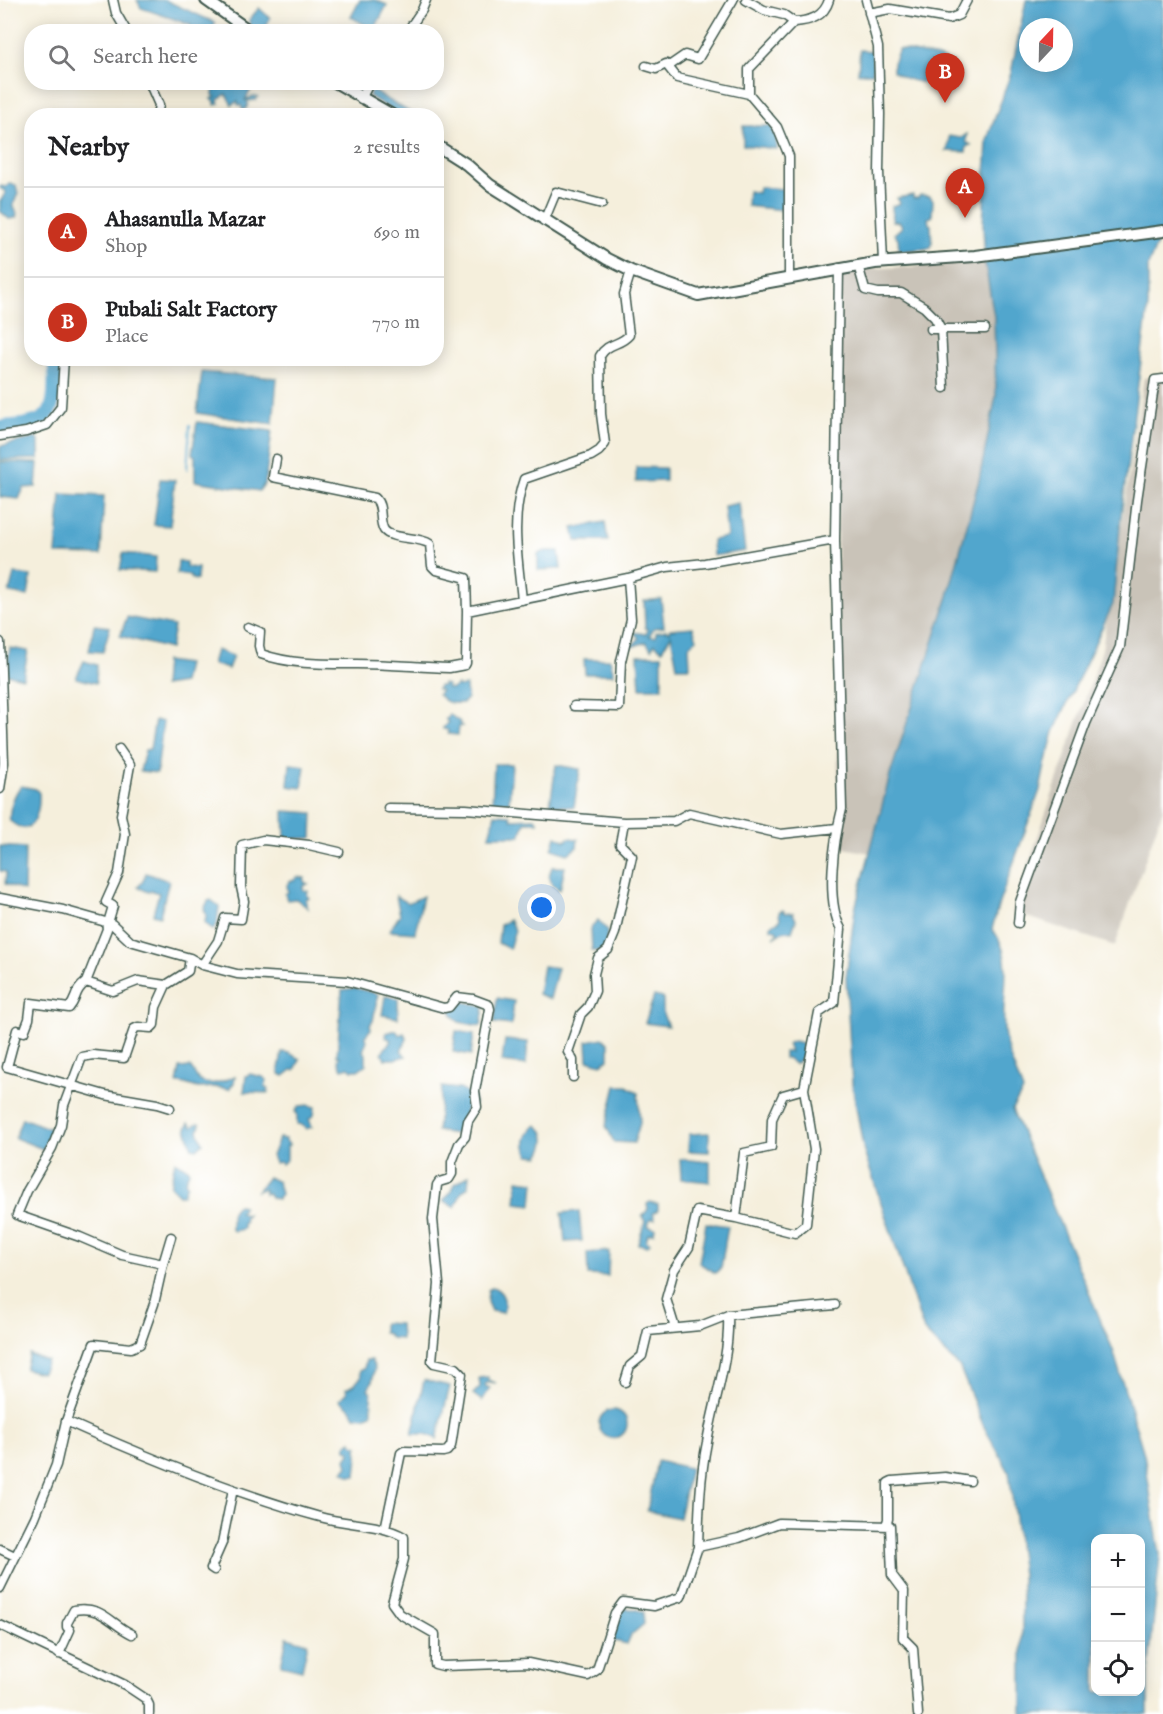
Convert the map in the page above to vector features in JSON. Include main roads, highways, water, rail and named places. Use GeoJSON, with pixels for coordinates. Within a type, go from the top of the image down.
{"type":"FeatureCollection","features":[{"type":"Feature","properties":{"kind":"main road"},"geometry":{"type":"LineString","coordinates":[[206,0],[240,24]]}},
{"type":"Feature","properties":{"kind":"main road"},"geometry":{"type":"LineString","coordinates":[[348,90],[379,108]]}},
{"type":"Feature","properties":{"kind":"main road"},"geometry":{"type":"LineString","coordinates":[[444,150],[466,164],[490,185],[607,259],[631,271],[698,295],[858,265],[975,256],[1163,231]]}},
{"type":"Feature","properties":{"kind":"water"},"geometry":{"type":"Polygon","coordinates":[[[137,0],[165,0],[216,23],[188,24],[141,8],[137,0]]]}},
{"type":"Feature","properties":{"kind":"water"},"geometry":{"type":"Polygon","coordinates":[[[360,0],[375,0],[387,5],[377,24],[363,24],[351,17],[360,0]]]}},
{"type":"Feature","properties":{"kind":"water"},"geometry":{"type":"Polygon","coordinates":[[[1026,0],[1163,0],[1163,125],[1159,143],[1163,169],[1163,229],[1148,266],[1148,307],[1121,516],[1113,604],[1054,732],[1040,790],[999,903],[992,929],[1004,951],[1006,964],[1005,1037],[1023,1091],[1012,1109],[1113,1350],[1144,1454],[1160,1555],[1148,1675],[1148,1714],[1022,1714],[1022,1575],[1009,1472],[983,1425],[960,1368],[924,1331],[864,1152],[852,1084],[846,977],[855,909],[890,775],[948,596],[979,480],[996,396],[994,317],[985,263],[983,226],[987,140],[1011,73],[1019,34],[1019,72],[1073,72],[1073,18],[1022,18],[1026,0]]]}},
{"type":"Feature","properties":{"kind":"water"},"geometry":{"type":"Polygon","coordinates":[[[259,8],[270,18],[267,24],[250,24],[249,20],[259,8]]]}},
{"type":"Feature","properties":{"kind":"water"},"geometry":{"type":"Polygon","coordinates":[[[899,49],[938,57],[953,63],[952,84],[921,82],[899,75],[893,71],[893,63],[899,49]]]}},
{"type":"Feature","properties":{"kind":"water"},"geometry":{"type":"Polygon","coordinates":[[[860,50],[872,51],[873,73],[858,73],[860,50]]]}},
{"type":"Feature","properties":{"kind":"water"},"geometry":{"type":"Polygon","coordinates":[[[214,90],[251,90],[245,100],[254,96],[258,97],[256,100],[247,101],[246,108],[242,108],[238,105],[238,101],[232,105],[226,94],[218,100],[219,104],[215,105],[215,101],[211,99],[216,97],[213,95],[214,90]]]}},
{"type":"Feature","properties":{"kind":"water"},"geometry":{"type":"Polygon","coordinates":[[[371,90],[403,108],[389,108],[369,96],[371,90]]]}},
{"type":"Feature","properties":{"kind":"water"},"geometry":{"type":"Polygon","coordinates":[[[743,126],[771,126],[776,136],[777,149],[743,145],[743,126]]]}},
{"type":"Feature","properties":{"kind":"water"},"geometry":{"type":"Polygon","coordinates":[[[967,134],[966,142],[971,145],[967,146],[966,152],[946,151],[949,136],[961,138],[967,134]]]}},
{"type":"Feature","properties":{"kind":"water"},"geometry":{"type":"Polygon","coordinates":[[[9,184],[16,185],[18,193],[13,206],[17,213],[16,218],[9,219],[0,211],[0,202],[6,192],[0,188],[9,184]]]}},
{"type":"Feature","properties":{"kind":"water"},"geometry":{"type":"Polygon","coordinates":[[[759,187],[783,189],[782,210],[747,206],[748,191],[758,193],[759,187]]]}},
{"type":"Feature","properties":{"kind":"water"},"geometry":{"type":"Polygon","coordinates":[[[913,195],[913,198],[918,198],[920,195],[930,196],[933,200],[932,217],[928,218],[931,225],[932,244],[930,248],[902,251],[899,250],[898,238],[894,234],[902,227],[900,222],[893,221],[892,206],[900,203],[897,198],[913,195]]]}},
{"type":"Feature","properties":{"kind":"water"},"geometry":{"type":"Polygon","coordinates":[[[202,372],[277,378],[273,424],[197,413],[202,372]]]}},
{"type":"Feature","properties":{"kind":"water"},"geometry":{"type":"Polygon","coordinates":[[[197,422],[272,431],[265,483],[259,491],[195,481],[195,456],[192,454],[197,422]]]}},
{"type":"Feature","properties":{"kind":"water"},"geometry":{"type":"Polygon","coordinates":[[[36,438],[39,441],[39,459],[0,460],[0,446],[36,438]]]}},
{"type":"Feature","properties":{"kind":"water"},"geometry":{"type":"Polygon","coordinates":[[[0,462],[38,463],[36,487],[24,488],[19,499],[0,497],[0,462]]]}},
{"type":"Feature","properties":{"kind":"water"},"geometry":{"type":"Polygon","coordinates":[[[636,467],[665,468],[665,481],[636,482],[636,467]]]}},
{"type":"Feature","properties":{"kind":"water"},"geometry":{"type":"Polygon","coordinates":[[[160,479],[175,480],[170,526],[154,525],[160,479]]]}},
{"type":"Feature","properties":{"kind":"water"},"geometry":{"type":"Polygon","coordinates":[[[61,494],[104,496],[101,555],[56,554],[61,494]]]}},
{"type":"Feature","properties":{"kind":"water"},"geometry":{"type":"Polygon","coordinates":[[[739,503],[745,551],[713,556],[712,540],[727,537],[724,506],[739,503]]]}},
{"type":"Feature","properties":{"kind":"water"},"geometry":{"type":"Polygon","coordinates":[[[605,522],[608,541],[576,541],[573,528],[605,522]]]}},
{"type":"Feature","properties":{"kind":"water"},"geometry":{"type":"Polygon","coordinates":[[[545,551],[559,551],[561,569],[538,570],[538,554],[545,551]]]}},
{"type":"Feature","properties":{"kind":"water"},"geometry":{"type":"Polygon","coordinates":[[[123,553],[156,557],[155,572],[120,570],[123,553]]]}},
{"type":"Feature","properties":{"kind":"water"},"geometry":{"type":"Polygon","coordinates":[[[178,561],[186,562],[186,567],[198,568],[197,580],[192,579],[189,575],[177,574],[178,561]]]}},
{"type":"Feature","properties":{"kind":"water"},"geometry":{"type":"Polygon","coordinates":[[[14,574],[31,576],[28,596],[9,593],[14,574]]]}},
{"type":"Feature","properties":{"kind":"water"},"geometry":{"type":"Polygon","coordinates":[[[661,599],[664,627],[654,628],[649,636],[655,637],[656,632],[666,630],[670,632],[670,629],[693,627],[697,639],[689,646],[690,667],[677,667],[671,635],[662,650],[655,644],[651,649],[646,642],[628,648],[629,644],[635,643],[639,638],[633,632],[646,634],[648,629],[645,628],[644,601],[661,599]]]}},
{"type":"Feature","properties":{"kind":"water"},"geometry":{"type":"Polygon","coordinates":[[[127,617],[174,626],[170,649],[120,636],[127,617]]]}},
{"type":"Feature","properties":{"kind":"water"},"geometry":{"type":"Polygon","coordinates":[[[94,625],[110,627],[103,652],[89,651],[94,625]]]}},
{"type":"Feature","properties":{"kind":"water"},"geometry":{"type":"Polygon","coordinates":[[[10,648],[28,651],[23,678],[6,674],[10,648]]]}},
{"type":"Feature","properties":{"kind":"water"},"geometry":{"type":"Polygon","coordinates":[[[216,650],[233,656],[228,669],[212,664],[216,650]]]}},
{"type":"Feature","properties":{"kind":"water"},"geometry":{"type":"Polygon","coordinates":[[[638,655],[662,655],[662,688],[640,688],[638,655]]]}},
{"type":"Feature","properties":{"kind":"water"},"geometry":{"type":"Polygon","coordinates":[[[584,659],[610,659],[614,674],[585,674],[584,659]]]}},
{"type":"Feature","properties":{"kind":"water"},"geometry":{"type":"Polygon","coordinates":[[[84,661],[97,665],[96,683],[76,678],[84,661]]]}},
{"type":"Feature","properties":{"kind":"water"},"geometry":{"type":"Polygon","coordinates":[[[165,661],[187,664],[183,683],[163,686],[165,661]]]}},
{"type":"Feature","properties":{"kind":"water"},"geometry":{"type":"Polygon","coordinates":[[[443,684],[452,689],[457,685],[457,687],[466,686],[467,698],[463,703],[446,701],[438,694],[441,690],[437,689],[443,684]]]}},
{"type":"Feature","properties":{"kind":"water"},"geometry":{"type":"Polygon","coordinates":[[[449,714],[462,726],[459,727],[458,735],[448,734],[448,730],[443,729],[448,722],[445,719],[449,714]]]}},
{"type":"Feature","properties":{"kind":"water"},"geometry":{"type":"Polygon","coordinates":[[[155,720],[163,722],[157,773],[140,771],[145,750],[150,749],[155,720]]]}},
{"type":"Feature","properties":{"kind":"water"},"geometry":{"type":"Polygon","coordinates":[[[290,764],[305,766],[302,788],[288,786],[290,764]]]}},
{"type":"Feature","properties":{"kind":"water"},"geometry":{"type":"Polygon","coordinates":[[[494,764],[512,764],[509,803],[502,802],[502,807],[492,807],[494,764]]]}},
{"type":"Feature","properties":{"kind":"water"},"geometry":{"type":"Polygon","coordinates":[[[556,765],[580,769],[574,807],[550,805],[556,765]]]}},
{"type":"Feature","properties":{"kind":"water"},"geometry":{"type":"Polygon","coordinates":[[[21,786],[36,789],[39,793],[34,822],[24,828],[10,821],[12,803],[21,786]]]}},
{"type":"Feature","properties":{"kind":"water"},"geometry":{"type":"Polygon","coordinates":[[[284,811],[313,813],[312,838],[285,839],[284,811]]]}},
{"type":"Feature","properties":{"kind":"water"},"geometry":{"type":"Polygon","coordinates":[[[495,814],[510,815],[511,819],[535,818],[538,822],[525,822],[520,836],[489,836],[495,814]]]}},
{"type":"Feature","properties":{"kind":"water"},"geometry":{"type":"Polygon","coordinates":[[[556,836],[566,841],[568,838],[578,839],[577,847],[568,854],[552,849],[556,836]]]}},
{"type":"Feature","properties":{"kind":"water"},"geometry":{"type":"Polygon","coordinates":[[[0,846],[25,848],[24,891],[5,884],[6,872],[0,871],[0,846]]]}},
{"type":"Feature","properties":{"kind":"water"},"geometry":{"type":"Polygon","coordinates":[[[552,867],[565,867],[560,890],[552,885],[549,876],[552,867]]]}},
{"type":"Feature","properties":{"kind":"water"},"geometry":{"type":"Polygon","coordinates":[[[146,873],[169,881],[160,916],[153,914],[159,893],[148,892],[138,887],[146,873]]]}},
{"type":"Feature","properties":{"kind":"water"},"geometry":{"type":"Polygon","coordinates":[[[296,877],[305,878],[304,882],[308,884],[303,886],[303,890],[308,891],[309,898],[305,899],[308,908],[296,899],[287,900],[285,894],[288,892],[287,885],[296,877]]]}},
{"type":"Feature","properties":{"kind":"water"},"geometry":{"type":"Polygon","coordinates":[[[396,896],[408,903],[423,896],[415,933],[389,931],[400,915],[396,896]]]}},
{"type":"Feature","properties":{"kind":"water"},"geometry":{"type":"Polygon","coordinates":[[[211,900],[219,906],[217,924],[213,930],[205,923],[204,909],[211,900]]]}},
{"type":"Feature","properties":{"kind":"water"},"geometry":{"type":"Polygon","coordinates":[[[783,910],[785,913],[793,913],[796,920],[792,932],[784,931],[774,937],[778,933],[771,929],[771,925],[780,921],[779,912],[783,910]]]}},
{"type":"Feature","properties":{"kind":"water"},"geometry":{"type":"Polygon","coordinates":[[[509,920],[515,930],[509,949],[498,943],[500,925],[509,920]]]}},
{"type":"Feature","properties":{"kind":"water"},"geometry":{"type":"Polygon","coordinates":[[[598,920],[607,930],[606,947],[601,951],[592,951],[591,927],[598,920]]]}},
{"type":"Feature","properties":{"kind":"water"},"geometry":{"type":"Polygon","coordinates":[[[543,966],[558,968],[550,999],[538,994],[543,966]]]}},
{"type":"Feature","properties":{"kind":"water"},"geometry":{"type":"Polygon","coordinates":[[[355,988],[378,994],[371,1029],[365,1036],[367,1040],[363,1051],[366,1054],[366,1064],[358,1070],[352,1070],[349,1067],[342,1069],[338,1060],[340,1056],[337,1056],[342,990],[355,988]]]}},
{"type":"Feature","properties":{"kind":"water"},"geometry":{"type":"Polygon","coordinates":[[[385,996],[398,998],[398,1018],[382,1015],[385,996]]]}},
{"type":"Feature","properties":{"kind":"water"},"geometry":{"type":"Polygon","coordinates":[[[654,996],[663,998],[663,1014],[668,1026],[645,1023],[654,996]]]}},
{"type":"Feature","properties":{"kind":"water"},"geometry":{"type":"Polygon","coordinates":[[[497,998],[514,1001],[511,1025],[494,1023],[497,998]]]}},
{"type":"Feature","properties":{"kind":"water"},"geometry":{"type":"Polygon","coordinates":[[[460,1001],[484,1006],[481,1026],[459,1022],[451,1013],[452,1008],[460,1001]]]}},
{"type":"Feature","properties":{"kind":"water"},"geometry":{"type":"Polygon","coordinates":[[[397,1031],[399,1035],[404,1033],[407,1039],[401,1051],[406,1056],[385,1059],[382,1053],[391,1040],[386,1037],[386,1033],[397,1031]]]}},
{"type":"Feature","properties":{"kind":"water"},"geometry":{"type":"Polygon","coordinates":[[[456,1031],[474,1034],[471,1055],[453,1052],[456,1031]]]}},
{"type":"Feature","properties":{"kind":"water"},"geometry":{"type":"Polygon","coordinates":[[[603,1038],[609,1044],[609,1059],[601,1064],[588,1060],[587,1041],[603,1038]]]}},
{"type":"Feature","properties":{"kind":"water"},"geometry":{"type":"Polygon","coordinates":[[[505,1040],[528,1042],[526,1065],[502,1062],[505,1040]]]}},
{"type":"Feature","properties":{"kind":"water"},"geometry":{"type":"Polygon","coordinates":[[[794,1041],[802,1043],[802,1049],[806,1054],[795,1064],[784,1058],[784,1052],[790,1052],[787,1044],[794,1041]]]}},
{"type":"Feature","properties":{"kind":"water"},"geometry":{"type":"Polygon","coordinates":[[[282,1052],[300,1059],[295,1070],[284,1076],[280,1074],[279,1069],[282,1052]]]}},
{"type":"Feature","properties":{"kind":"water"},"geometry":{"type":"Polygon","coordinates":[[[190,1067],[202,1082],[216,1083],[235,1076],[234,1083],[229,1089],[197,1088],[177,1083],[180,1068],[190,1067]]]}},
{"type":"Feature","properties":{"kind":"water"},"geometry":{"type":"Polygon","coordinates":[[[250,1074],[267,1080],[265,1088],[268,1089],[268,1093],[244,1092],[246,1076],[250,1074]]]}},
{"type":"Feature","properties":{"kind":"water"},"geometry":{"type":"Polygon","coordinates":[[[616,1086],[627,1086],[638,1093],[640,1123],[634,1143],[614,1142],[606,1126],[616,1086]]]}},
{"type":"Feature","properties":{"kind":"water"},"geometry":{"type":"Polygon","coordinates":[[[442,1087],[460,1089],[474,1097],[474,1105],[466,1106],[462,1135],[437,1131],[442,1087]]]}},
{"type":"Feature","properties":{"kind":"water"},"geometry":{"type":"Polygon","coordinates":[[[299,1106],[315,1107],[314,1115],[309,1119],[312,1127],[306,1129],[297,1124],[297,1113],[295,1112],[299,1106]]]}},
{"type":"Feature","properties":{"kind":"water"},"geometry":{"type":"Polygon","coordinates":[[[22,1118],[51,1129],[43,1149],[15,1138],[22,1118]]]}},
{"type":"Feature","properties":{"kind":"water"},"geometry":{"type":"Polygon","coordinates":[[[189,1123],[192,1127],[200,1124],[198,1131],[203,1143],[197,1149],[192,1148],[186,1128],[189,1123]]]}},
{"type":"Feature","properties":{"kind":"water"},"geometry":{"type":"Polygon","coordinates":[[[536,1125],[545,1135],[539,1156],[529,1155],[526,1146],[527,1135],[536,1125]]]}},
{"type":"Feature","properties":{"kind":"water"},"geometry":{"type":"Polygon","coordinates":[[[709,1133],[709,1152],[688,1151],[689,1134],[709,1133]]]}},
{"type":"Feature","properties":{"kind":"water"},"geometry":{"type":"Polygon","coordinates":[[[279,1138],[285,1139],[289,1145],[287,1146],[287,1159],[282,1164],[275,1163],[272,1156],[279,1138]]]}},
{"type":"Feature","properties":{"kind":"water"},"geometry":{"type":"Polygon","coordinates":[[[680,1159],[710,1162],[710,1182],[681,1179],[680,1159]]]}},
{"type":"Feature","properties":{"kind":"water"},"geometry":{"type":"Polygon","coordinates":[[[175,1161],[188,1168],[189,1172],[183,1195],[179,1195],[170,1186],[175,1161]]]}},
{"type":"Feature","properties":{"kind":"water"},"geometry":{"type":"Polygon","coordinates":[[[469,1175],[468,1187],[462,1192],[455,1207],[443,1201],[455,1184],[469,1175]]]}},
{"type":"Feature","properties":{"kind":"water"},"geometry":{"type":"Polygon","coordinates":[[[268,1177],[278,1182],[281,1194],[277,1199],[272,1198],[268,1193],[265,1194],[264,1189],[257,1191],[268,1177]]]}},
{"type":"Feature","properties":{"kind":"water"},"geometry":{"type":"Polygon","coordinates":[[[518,1180],[534,1182],[532,1205],[516,1203],[518,1180]]]}},
{"type":"Feature","properties":{"kind":"water"},"geometry":{"type":"Polygon","coordinates":[[[650,1202],[658,1204],[658,1210],[653,1213],[655,1219],[650,1219],[648,1226],[655,1228],[654,1233],[648,1234],[646,1241],[650,1243],[647,1246],[638,1244],[645,1221],[642,1217],[650,1202]]]}},
{"type":"Feature","properties":{"kind":"water"},"geometry":{"type":"Polygon","coordinates":[[[238,1205],[243,1206],[239,1212],[247,1214],[243,1229],[234,1231],[231,1229],[231,1216],[238,1205]]]}},
{"type":"Feature","properties":{"kind":"water"},"geometry":{"type":"Polygon","coordinates":[[[579,1211],[582,1241],[565,1242],[562,1213],[579,1211]]]}},
{"type":"Feature","properties":{"kind":"water"},"geometry":{"type":"Polygon","coordinates":[[[706,1223],[728,1226],[721,1268],[715,1273],[699,1263],[706,1223]]]}},
{"type":"Feature","properties":{"kind":"water"},"geometry":{"type":"Polygon","coordinates":[[[609,1251],[608,1276],[588,1275],[587,1253],[609,1251]]]}},
{"type":"Feature","properties":{"kind":"water"},"geometry":{"type":"Polygon","coordinates":[[[493,1287],[504,1298],[503,1313],[491,1311],[487,1302],[488,1290],[493,1287]]]}},
{"type":"Feature","properties":{"kind":"water"},"geometry":{"type":"Polygon","coordinates":[[[383,1323],[400,1324],[401,1339],[391,1338],[388,1334],[383,1333],[383,1323]]]}},
{"type":"Feature","properties":{"kind":"water"},"geometry":{"type":"Polygon","coordinates":[[[29,1354],[47,1361],[42,1373],[25,1369],[29,1354]]]}},
{"type":"Feature","properties":{"kind":"water"},"geometry":{"type":"Polygon","coordinates":[[[366,1360],[371,1360],[375,1368],[368,1389],[371,1392],[372,1414],[364,1417],[355,1416],[351,1409],[339,1400],[347,1393],[346,1389],[361,1377],[360,1371],[364,1369],[366,1360]]]}},
{"type":"Feature","properties":{"kind":"water"},"geometry":{"type":"Polygon","coordinates":[[[488,1377],[488,1380],[496,1383],[486,1383],[485,1386],[490,1388],[482,1401],[473,1394],[480,1387],[479,1378],[488,1377]]]}},
{"type":"Feature","properties":{"kind":"water"},"geometry":{"type":"Polygon","coordinates":[[[424,1380],[450,1386],[437,1439],[426,1434],[412,1434],[424,1380]]]}},
{"type":"Feature","properties":{"kind":"water"},"geometry":{"type":"Polygon","coordinates":[[[613,1410],[623,1414],[627,1424],[623,1434],[613,1438],[603,1434],[599,1424],[603,1414],[613,1410]]]}},
{"type":"Feature","properties":{"kind":"water"},"geometry":{"type":"Polygon","coordinates":[[[352,1441],[358,1446],[356,1476],[350,1476],[343,1471],[348,1466],[346,1459],[350,1453],[346,1445],[352,1441]]]}},
{"type":"Feature","properties":{"kind":"water"},"geometry":{"type":"Polygon","coordinates":[[[657,1461],[690,1468],[679,1518],[647,1511],[657,1461]]]}},
{"type":"Feature","properties":{"kind":"water"},"geometry":{"type":"Polygon","coordinates":[[[624,1609],[643,1612],[644,1624],[631,1635],[627,1644],[611,1640],[616,1620],[624,1609]]]}},
{"type":"Feature","properties":{"kind":"water"},"geometry":{"type":"Polygon","coordinates":[[[287,1637],[308,1643],[302,1670],[281,1665],[287,1637]]]}},
{"type":"Feature","properties":{"kind":"waterway"},"geometry":{"type":"LineString","coordinates":[[0,427],[32,423],[42,419],[48,413],[54,394],[55,366]]}},
{"type":"Feature","properties":{"kind":"waterway"},"geometry":{"type":"LineString","coordinates":[[187,469],[190,425]]}},
{"type":"Feature","properties":{"kind":"place","name":"Pubali Salt Factory"},"geometry":{"type":"Point","coordinates":[945,103]}},
{"type":"Feature","properties":{"kind":"place","name":"Ahasanulla Mazar"},"geometry":{"type":"Point","coordinates":[965,218]}}]}
